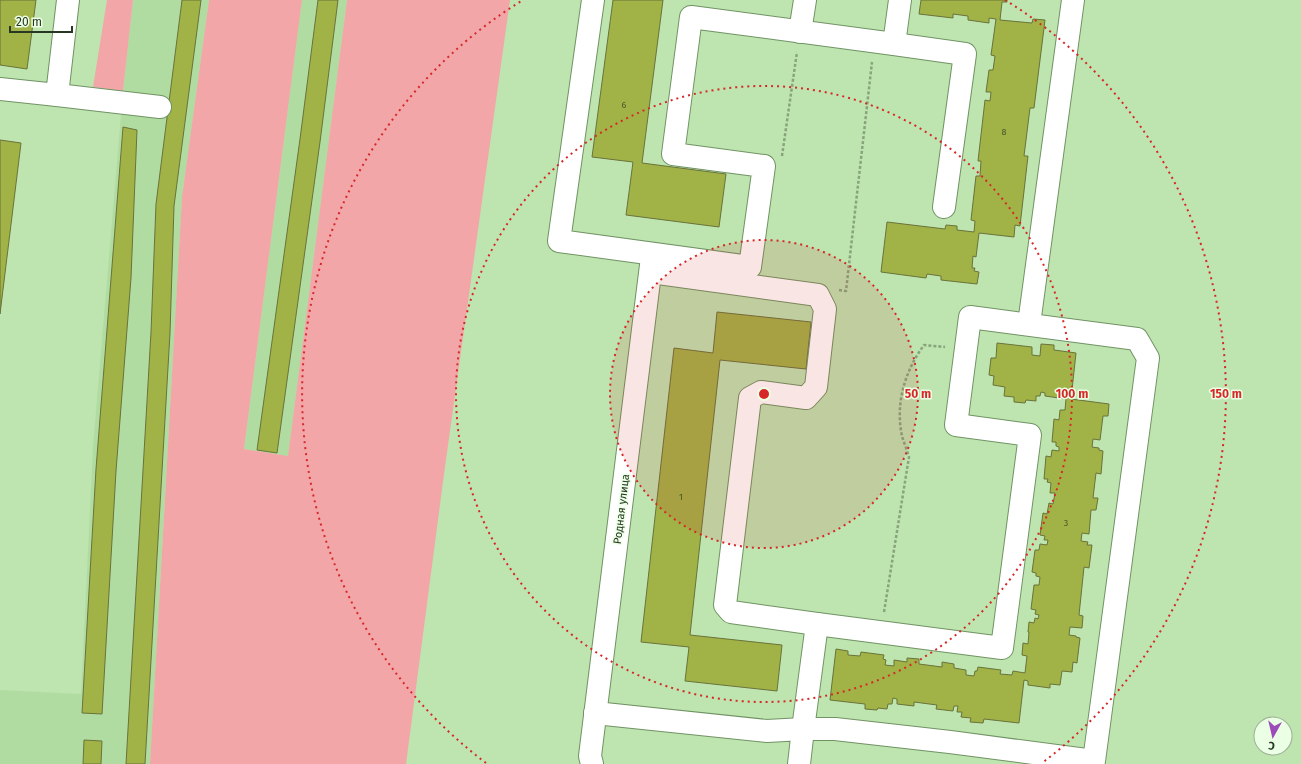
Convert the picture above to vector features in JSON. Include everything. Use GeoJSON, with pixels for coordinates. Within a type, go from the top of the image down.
{"type":"FeatureCollection","features":[{"type":"Feature","properties":{"kind":"street"},"geometry":{"type":"LineString","coordinates":[[57,95],[68,0]]}},
{"type":"Feature","properties":{"kind":"street"},"geometry":{"type":"LineString","coordinates":[[593,0],[559,241],[652,263],[818,295],[825,309],[816,387],[806,398],[760,392],[750,398],[725,604],[731,612],[1002,648],[1030,435],[956,425],[970,316],[1137,338],[1148,358],[1094,763],[835,729],[767,731],[595,713]]}},
{"type":"Feature","properties":{"kind":"street"},"geometry":{"type":"LineString","coordinates":[[800,32],[805,0]]}},
{"type":"Feature","properties":{"kind":"street"},"geometry":{"type":"LineString","coordinates":[[884,43],[900,0]]}},
{"type":"Feature","properties":{"kind":"street"},"geometry":{"type":"LineString","coordinates":[[1030,324],[1073,0]]}},
{"type":"Feature","properties":{"kind":"street"},"geometry":{"type":"LineString","coordinates":[[652,263],[750,267],[764,166],[673,154],[691,17],[965,54],[944,207]]}},
{"type":"Feature","properties":{"kind":"street"},"geometry":{"type":"LineString","coordinates":[[0,89],[160,107]]}},
{"type":"Feature","properties":{"kind":"street","name":"Родная улица"},"geometry":{"type":"LineString","coordinates":[[592,764],[590,756],[595,713],[652,263]]}},
{"type":"Feature","properties":{"kind":"street"},"geometry":{"type":"LineString","coordinates":[[799,764],[817,624]]}},
{"type":"Feature","properties":{"kind":"path"},"geometry":{"type":"LineString","coordinates":[[839,290],[846,291],[884,43]]}},
{"type":"Feature","properties":{"kind":"path"},"geometry":{"type":"LineString","coordinates":[[881,632],[909,457],[902,436],[900,417],[901,397],[909,370],[914,358],[924,345],[966,349]]}},
{"type":"Feature","properties":{"kind":"shaded area"},"geometry":{"type":"Polygon","coordinates":[[[107,0],[133,0],[123,91],[93,87],[107,0]]]}},
{"type":"Feature","properties":{"kind":"shaded area"},"geometry":{"type":"Polygon","coordinates":[[[133,0],[209,0],[182,197],[150,764],[0,764],[0,690],[81,694],[93,447],[123,91],[133,0]]]}},
{"type":"Feature","properties":{"kind":"shaded area"},"geometry":{"type":"Polygon","coordinates":[[[209,0],[302,0],[244,449],[288,456],[347,0],[510,0],[444,474],[406,764],[150,764],[182,197],[209,0]]]}},
{"type":"Feature","properties":{"kind":"shaded area"},"geometry":{"type":"Polygon","coordinates":[[[302,0],[347,0],[288,456],[244,449],[302,0]]]}},
{"type":"Feature","properties":{"kind":"building"},"geometry":{"type":"Polygon","coordinates":[[[0,0],[36,0],[27,69],[0,65],[0,0]]]}},
{"type":"Feature","properties":{"kind":"building"},"geometry":{"type":"Polygon","coordinates":[[[182,0],[201,0],[174,206],[170,333],[145,764],[126,764],[151,332],[156,204],[182,0]]]}},
{"type":"Feature","properties":{"kind":"building"},"geometry":{"type":"Polygon","coordinates":[[[318,0],[338,0],[277,453],[257,450],[318,0]]]}},
{"type":"Feature","properties":{"kind":"building"},"geometry":{"type":"Polygon","coordinates":[[[613,0],[663,0],[642,163],[726,174],[719,227],[626,215],[633,162],[592,157],[613,0]]]}},
{"type":"Feature","properties":{"kind":"building"},"geometry":{"type":"Polygon","coordinates":[[[921,0],[1007,0],[1007,2],[1002,2],[1000,20],[1032,23],[1033,19],[1045,20],[1034,108],[1030,108],[1024,156],[1028,156],[1020,226],[1015,225],[1014,237],[979,233],[976,257],[973,256],[972,268],[975,268],[974,271],[979,272],[977,284],[941,280],[941,276],[927,274],[926,278],[881,272],[887,222],[945,229],[946,225],[957,226],[957,230],[974,232],[975,221],[971,220],[976,176],[980,176],[981,161],[978,161],[985,100],[990,101],[991,92],[986,92],[989,70],[993,70],[995,56],[991,55],[996,19],[989,18],[989,23],[968,20],[968,16],[953,14],[953,18],[919,14],[921,0]]]}},
{"type":"Feature","properties":{"kind":"building"},"geometry":{"type":"Polygon","coordinates":[[[123,127],[137,130],[131,278],[116,471],[102,714],[82,713],[96,469],[123,127]]]}},
{"type":"Feature","properties":{"kind":"building"},"geometry":{"type":"Polygon","coordinates":[[[0,140],[21,143],[0,314],[0,140]]]}},
{"type":"Feature","properties":{"kind":"building"},"geometry":{"type":"Polygon","coordinates":[[[717,312],[811,322],[806,369],[720,360],[690,635],[782,645],[777,691],[685,681],[689,647],[641,642],[674,348],[713,353],[717,312]]]}},
{"type":"Feature","properties":{"kind":"building"},"geometry":{"type":"Polygon","coordinates":[[[997,343],[1032,347],[1032,355],[1040,356],[1041,344],[1054,345],[1054,350],[1076,353],[1071,399],[1109,404],[1108,416],[1103,416],[1100,440],[1093,439],[1092,447],[1099,448],[1099,450],[1103,451],[1101,474],[1096,473],[1093,498],[1098,498],[1096,510],[1091,510],[1089,534],[1082,533],[1081,541],[1088,542],[1087,545],[1092,545],[1089,568],[1084,567],[1079,615],[1083,616],[1082,628],[1070,627],[1069,635],[1080,638],[1077,663],[1073,662],[1072,672],[1062,671],[1060,685],[1050,684],[1050,688],[1028,685],[1028,681],[1024,680],[1019,723],[984,719],[983,723],[970,722],[971,718],[961,717],[962,712],[957,712],[958,706],[954,706],[953,711],[936,709],[937,705],[914,702],[914,706],[897,704],[897,699],[893,698],[892,704],[888,704],[887,709],[878,708],[877,710],[865,709],[865,704],[830,700],[836,649],[848,651],[848,655],[860,656],[861,652],[884,655],[883,659],[886,660],[885,665],[894,666],[894,660],[907,662],[907,658],[919,659],[919,664],[942,667],[942,662],[954,664],[954,668],[966,670],[966,675],[974,676],[978,667],[1001,670],[1000,674],[1012,675],[1013,671],[1025,673],[1027,656],[1022,655],[1023,643],[1028,644],[1029,622],[1034,623],[1035,618],[1038,619],[1039,615],[1035,614],[1036,610],[1031,609],[1034,585],[1039,585],[1040,577],[1036,576],[1036,573],[1032,572],[1035,550],[1039,550],[1040,544],[1047,545],[1048,540],[1044,540],[1045,536],[1040,535],[1043,513],[1047,514],[1049,503],[1053,504],[1055,493],[1050,493],[1051,483],[1047,482],[1048,479],[1044,479],[1046,456],[1051,457],[1052,450],[1059,451],[1059,447],[1056,446],[1056,442],[1052,442],[1054,419],[1059,420],[1060,410],[1065,410],[1066,399],[1045,396],[1045,393],[1041,392],[1040,396],[1036,396],[1036,401],[1026,400],[1025,403],[1014,402],[1014,397],[1004,396],[1005,387],[993,385],[994,376],[989,375],[991,358],[996,358],[997,343]]]}},
{"type":"Feature","properties":{"kind":"building"},"geometry":{"type":"Polygon","coordinates":[[[84,740],[102,741],[101,764],[83,764],[84,740]]]}}]}
